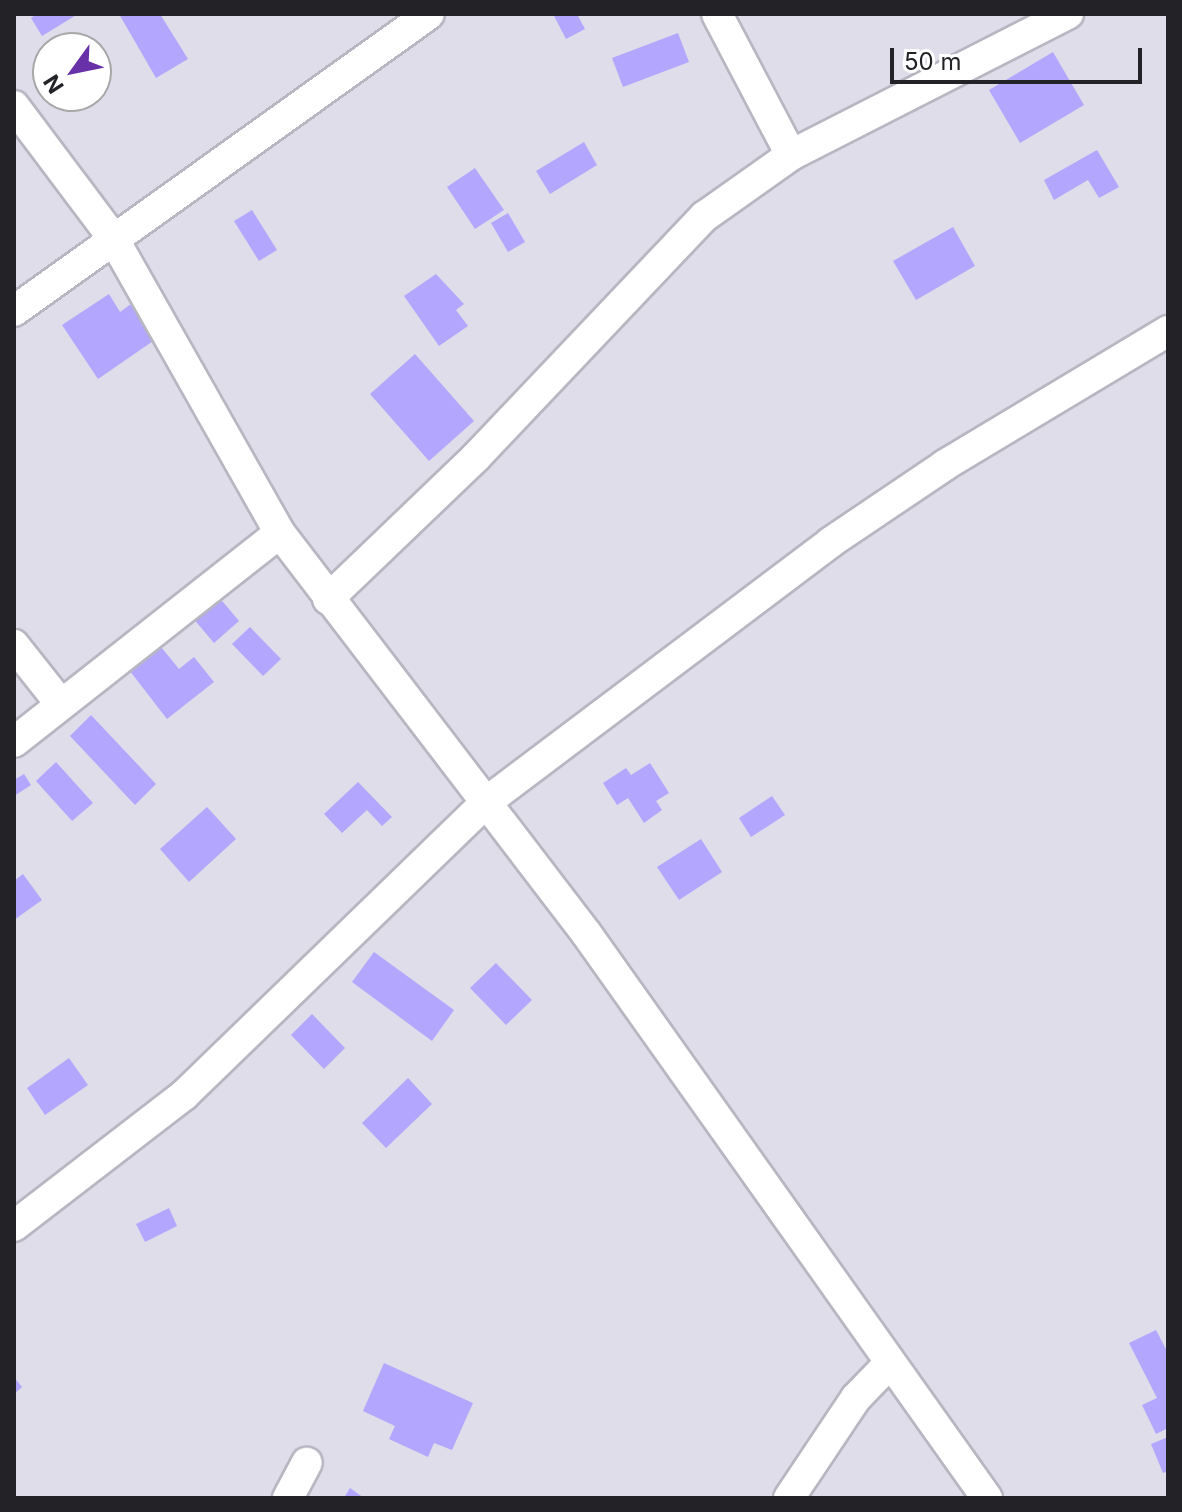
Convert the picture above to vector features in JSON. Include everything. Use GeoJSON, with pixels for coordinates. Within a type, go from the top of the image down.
{"type":"FeatureCollection","features":[{"type":"Feature","properties":{"kind":"street"},"geometry":{"type":"LineString","coordinates":[[14,311],[429,14]]}},
{"type":"Feature","properties":{"kind":"street"},"geometry":{"type":"LineString","coordinates":[[717,14],[791,155]]}},
{"type":"Feature","properties":{"kind":"street"},"geometry":{"type":"LineString","coordinates":[[328,599],[476,457],[705,216],[791,155],[1068,14]]}},
{"type":"Feature","properties":{"kind":"street"},"geometry":{"type":"LineString","coordinates":[[14,106],[113,238],[280,533],[586,933],[987,1498]]}},
{"type":"Feature","properties":{"kind":"street"},"geometry":{"type":"LineString","coordinates":[[16,1221],[184,1095],[485,803],[831,542],[945,465],[1168,331]]}},
{"type":"Feature","properties":{"kind":"street"},"geometry":{"type":"LineString","coordinates":[[14,742],[280,533]]}},
{"type":"Feature","properties":{"kind":"street"},"geometry":{"type":"LineString","coordinates":[[14,645],[60,703]]}},
{"type":"Feature","properties":{"kind":"street"},"geometry":{"type":"LineString","coordinates":[[789,1498],[856,1398],[889,1364]]}},
{"type":"Feature","properties":{"kind":"street"},"geometry":{"type":"LineString","coordinates":[[288,1498],[307,1463]]}},
{"type":"Feature","properties":{"kind":"building"},"geometry":{"type":"Polygon","coordinates":[[[37,14],[78,14],[49,32],[40,32],[31,18],[37,14]]]}},
{"type":"Feature","properties":{"kind":"building"},"geometry":{"type":"Polygon","coordinates":[[[119,14],[160,14],[188,59],[156,78],[119,14]]]}},
{"type":"Feature","properties":{"kind":"building"},"geometry":{"type":"Polygon","coordinates":[[[553,14],[577,14],[585,29],[566,39],[553,14]]]}},
{"type":"Feature","properties":{"kind":"building"},"geometry":{"type":"Polygon","coordinates":[[[678,33],[689,62],[623,87],[612,58],[678,33]]]}},
{"type":"Feature","properties":{"kind":"building"},"geometry":{"type":"Polygon","coordinates":[[[1053,52],[1084,105],[1020,143],[989,90],[1053,52]]]}},
{"type":"Feature","properties":{"kind":"building"},"geometry":{"type":"Polygon","coordinates":[[[584,142],[597,165],[550,194],[536,171],[584,142]]]}},
{"type":"Feature","properties":{"kind":"building"},"geometry":{"type":"Polygon","coordinates":[[[1097,150],[1119,187],[1099,198],[1088,180],[1054,200],[1044,180],[1097,150]]]}},
{"type":"Feature","properties":{"kind":"building"},"geometry":{"type":"Polygon","coordinates":[[[475,168],[504,210],[475,229],[447,187],[475,168]]]}},
{"type":"Feature","properties":{"kind":"building"},"geometry":{"type":"Polygon","coordinates":[[[252,210],[277,250],[259,261],[234,221],[252,210]]]}},
{"type":"Feature","properties":{"kind":"building"},"geometry":{"type":"Polygon","coordinates":[[[508,213],[525,242],[508,252],[491,223],[508,213]]]}},
{"type":"Feature","properties":{"kind":"building"},"geometry":{"type":"Polygon","coordinates":[[[953,227],[975,266],[916,300],[893,261],[953,227]]]}},
{"type":"Feature","properties":{"kind":"building"},"geometry":{"type":"Polygon","coordinates":[[[436,274],[464,304],[456,310],[468,326],[439,346],[404,296],[436,274]]]}},
{"type":"Feature","properties":{"kind":"building"},"geometry":{"type":"Polygon","coordinates":[[[109,294],[120,312],[135,301],[159,337],[98,379],[62,325],[109,294]]]}},
{"type":"Feature","properties":{"kind":"building"},"geometry":{"type":"Polygon","coordinates":[[[415,354],[474,421],[429,461],[370,394],[415,354]]]}},
{"type":"Feature","properties":{"kind":"building"},"geometry":{"type":"Polygon","coordinates":[[[218,596],[239,621],[214,643],[192,617],[218,596]]]}},
{"type":"Feature","properties":{"kind":"building"},"geometry":{"type":"Polygon","coordinates":[[[250,627],[281,659],[263,676],[232,644],[250,627]]]}},
{"type":"Feature","properties":{"kind":"building"},"geometry":{"type":"Polygon","coordinates":[[[157,642],[179,669],[194,657],[214,682],[167,719],[126,666],[157,642]]]}},
{"type":"Feature","properties":{"kind":"building"},"geometry":{"type":"Polygon","coordinates":[[[91,715],[156,784],[135,805],[70,736],[91,715]]]}},
{"type":"Feature","properties":{"kind":"building"},"geometry":{"type":"Polygon","coordinates":[[[56,762],[93,803],[72,821],[36,781],[56,762]]]}},
{"type":"Feature","properties":{"kind":"building"},"geometry":{"type":"Polygon","coordinates":[[[650,763],[669,793],[656,801],[662,810],[644,823],[628,798],[617,805],[603,783],[626,768],[631,775],[650,763]]]}},
{"type":"Feature","properties":{"kind":"building"},"geometry":{"type":"Polygon","coordinates":[[[24,774],[31,785],[14,796],[14,780],[24,774]]]}},
{"type":"Feature","properties":{"kind":"building"},"geometry":{"type":"Polygon","coordinates":[[[358,782],[392,817],[382,826],[367,810],[342,833],[324,814],[358,782]]]}},
{"type":"Feature","properties":{"kind":"building"},"geometry":{"type":"Polygon","coordinates":[[[772,796],[785,815],[751,837],[739,818],[772,796]]]}},
{"type":"Feature","properties":{"kind":"building"},"geometry":{"type":"Polygon","coordinates":[[[207,807],[236,839],[189,882],[160,849],[207,807]]]}},
{"type":"Feature","properties":{"kind":"building"},"geometry":{"type":"Polygon","coordinates":[[[701,839],[722,872],[679,900],[657,867],[701,839]]]}},
{"type":"Feature","properties":{"kind":"building"},"geometry":{"type":"Polygon","coordinates":[[[23,874],[42,900],[14,920],[14,881],[23,874]]]}},
{"type":"Feature","properties":{"kind":"building"},"geometry":{"type":"Polygon","coordinates":[[[374,952],[454,1010],[432,1041],[352,982],[374,952]]]}},
{"type":"Feature","properties":{"kind":"building"},"geometry":{"type":"Polygon","coordinates":[[[496,963],[532,1000],[506,1025],[470,988],[496,963]]]}},
{"type":"Feature","properties":{"kind":"building"},"geometry":{"type":"Polygon","coordinates":[[[312,1014],[345,1048],[324,1069],[291,1035],[312,1014]]]}},
{"type":"Feature","properties":{"kind":"building"},"geometry":{"type":"Polygon","coordinates":[[[69,1058],[88,1085],[45,1115],[27,1088],[69,1058]]]}},
{"type":"Feature","properties":{"kind":"building"},"geometry":{"type":"Polygon","coordinates":[[[408,1078],[432,1104],[386,1148],[362,1123],[408,1078]]]}},
{"type":"Feature","properties":{"kind":"building"},"geometry":{"type":"Polygon","coordinates":[[[169,1208],[177,1226],[145,1242],[136,1224],[169,1208]]]}},
{"type":"Feature","properties":{"kind":"building"},"geometry":{"type":"Polygon","coordinates":[[[1156,1330],[1168,1353],[1168,1428],[1156,1434],[1142,1405],[1157,1398],[1129,1343],[1156,1330]]]}},
{"type":"Feature","properties":{"kind":"building"},"geometry":{"type":"Polygon","coordinates":[[[384,1363],[473,1403],[452,1450],[434,1443],[428,1457],[389,1439],[395,1426],[363,1411],[384,1363]]]}},
{"type":"Feature","properties":{"kind":"building"},"geometry":{"type":"Polygon","coordinates":[[[14,1377],[22,1387],[14,1394],[14,1377]]]}},
{"type":"Feature","properties":{"kind":"building"},"geometry":{"type":"Polygon","coordinates":[[[1168,1437],[1168,1471],[1163,1473],[1151,1444],[1168,1437]]]}},
{"type":"Feature","properties":{"kind":"building"},"geometry":{"type":"Polygon","coordinates":[[[350,1488],[364,1498],[344,1498],[350,1488]]]}}]}
